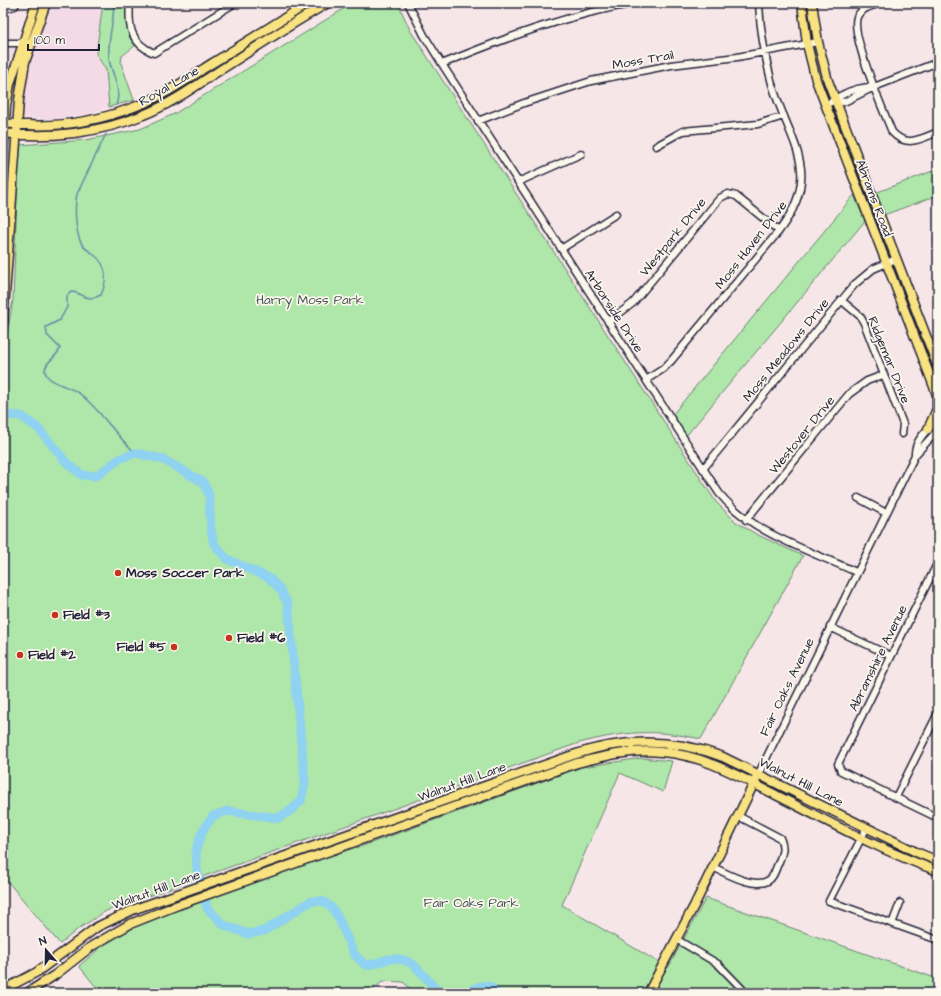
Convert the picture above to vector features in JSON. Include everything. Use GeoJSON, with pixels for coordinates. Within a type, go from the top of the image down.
{"type":"FeatureCollection","features":[{"type":"Feature","properties":{"kind":"main road"},"geometry":{"type":"LineString","coordinates":[[3,156],[7,94],[22,42],[36,3]]}},
{"type":"Feature","properties":{"kind":"main road"},"geometry":{"type":"LineString","coordinates":[[3,323],[6,233],[16,124],[22,80],[31,44],[46,3]]}},
{"type":"Feature","properties":{"kind":"main road","name":"Royal Lane"},"geometry":{"type":"LineString","coordinates":[[4,124],[58,125],[105,116],[135,107],[156,98],[309,3]]}},
{"type":"Feature","properties":{"kind":"main road","name":"Royal Lane"},"geometry":{"type":"LineString","coordinates":[[4,133],[65,133],[107,126],[142,116],[166,104],[328,3]]}},
{"type":"Feature","properties":{"kind":"main road","name":"Abrams Road"},"geometry":{"type":"LineString","coordinates":[[802,3],[807,44],[813,70],[938,396]]}},
{"type":"Feature","properties":{"kind":"main road","name":"Abrams Road"},"geometry":{"type":"LineString","coordinates":[[812,3],[818,42],[825,71],[938,367]]}},
{"type":"Feature","properties":{"kind":"main road"},"geometry":{"type":"LineString","coordinates":[[105,116],[107,126]]}},
{"type":"Feature","properties":{"kind":"main road"},"geometry":{"type":"LineString","coordinates":[[928,429],[937,409],[938,396]]}},
{"type":"Feature","properties":{"kind":"main road","name":"Walnut Hill Lane"},"geometry":{"type":"LineString","coordinates":[[27,993],[55,976],[92,946],[114,932],[178,905],[369,838],[489,790],[575,759],[595,748],[623,743],[659,742],[677,744],[707,751],[723,757],[866,828],[938,861]]}},
{"type":"Feature","properties":{"kind":"main road","name":"Walnut Hill Lane"},"geometry":{"type":"LineString","coordinates":[[575,759],[627,752],[662,752],[706,761],[861,838],[938,871]]}},
{"type":"Feature","properties":{"kind":"main road","name":"Fair Oaks Avenue"},"geometry":{"type":"LineString","coordinates":[[649,990],[713,867],[758,775]]}},
{"type":"Feature","properties":{"kind":"main road","name":"Walnut Hill Lane"},"geometry":{"type":"LineString","coordinates":[[3,990],[47,966],[97,927],[130,912],[366,829],[489,790]]}},
{"type":"Feature","properties":{"kind":"main road"},"geometry":{"type":"LineString","coordinates":[[47,966],[55,976]]}},
{"type":"Feature","properties":{"kind":"main road"},"geometry":{"type":"LineString","coordinates":[[10,993],[18,983]]}},
{"type":"Feature","properties":{"kind":"street"},"geometry":{"type":"LineString","coordinates":[[130,3],[130,31],[139,43],[150,52],[154,53],[159,52],[235,3]]}},
{"type":"Feature","properties":{"kind":"street","name":"Arborside Drive"},"geometry":{"type":"LineString","coordinates":[[409,3],[424,35],[478,121],[703,469],[730,507],[759,528],[856,572]]}},
{"type":"Feature","properties":{"kind":"street"},"geometry":{"type":"LineString","coordinates":[[442,64],[534,29],[594,12],[636,3]]}},
{"type":"Feature","properties":{"kind":"street","name":"Moss Haven Drive"},"geometry":{"type":"LineString","coordinates":[[646,380],[663,370],[671,361],[779,231],[794,208],[800,195],[802,181],[800,160],[773,85],[765,52],[759,3]]}},
{"type":"Feature","properties":{"kind":"street"},"geometry":{"type":"LineString","coordinates":[[881,3],[866,8],[856,18],[862,52],[892,132],[900,140],[915,141],[938,132]]}},
{"type":"Feature","properties":{"kind":"street"},"geometry":{"type":"LineString","coordinates":[[3,9],[15,6]]}},
{"type":"Feature","properties":{"kind":"street"},"geometry":{"type":"LineString","coordinates":[[3,43],[22,42],[31,44]]}},
{"type":"Feature","properties":{"kind":"street","name":"Moss Trail"},"geometry":{"type":"LineString","coordinates":[[478,121],[524,103],[591,81],[671,65],[765,52],[818,42]]}},
{"type":"Feature","properties":{"kind":"street"},"geometry":{"type":"LineString","coordinates":[[825,104],[836,101],[841,95],[865,87],[874,87],[938,62]]}},
{"type":"Feature","properties":{"kind":"street"},"geometry":{"type":"LineString","coordinates":[[656,146],[683,131],[758,124],[784,116]]}},
{"type":"Feature","properties":{"kind":"street"},"geometry":{"type":"LineString","coordinates":[[518,182],[581,154]]}},
{"type":"Feature","properties":{"kind":"street","name":"Westpark Drive"},"geometry":{"type":"LineString","coordinates":[[608,322],[634,303],[720,198],[724,196],[736,196],[779,231]]}},
{"type":"Feature","properties":{"kind":"street"},"geometry":{"type":"LineString","coordinates":[[561,248],[616,214]]}},
{"type":"Feature","properties":{"kind":"street","name":"Moss Meadows Drive"},"geometry":{"type":"LineString","coordinates":[[703,469],[841,300],[864,275],[896,259]]}},
{"type":"Feature","properties":{"kind":"street","name":"Ridgemar Drive"},"geometry":{"type":"LineString","coordinates":[[841,300],[860,316],[864,323],[903,424],[902,434]]}},
{"type":"Feature","properties":{"kind":"street","name":"Westover Drive"},"geometry":{"type":"LineString","coordinates":[[746,520],[849,394],[867,381],[883,375]]}},
{"type":"Feature","properties":{"kind":"street","name":"Fair Oaks Avenue"},"geometry":{"type":"LineString","coordinates":[[915,455],[915,450],[928,429],[938,420]]}},
{"type":"Feature","properties":{"kind":"street","name":"Fair Oaks Avenue"},"geometry":{"type":"LineString","coordinates":[[758,775],[856,572],[915,455],[938,430]]}},
{"type":"Feature","properties":{"kind":"street"},"geometry":{"type":"LineString","coordinates":[[858,498],[886,513]]}},
{"type":"Feature","properties":{"kind":"street","name":"Abramshire Avenue"},"geometry":{"type":"LineString","coordinates":[[896,797],[841,771],[838,764],[937,564]]}},
{"type":"Feature","properties":{"kind":"street"},"geometry":{"type":"LineString","coordinates":[[830,627],[891,656]]}},
{"type":"Feature","properties":{"kind":"street"},"geometry":{"type":"LineString","coordinates":[[938,713],[896,797],[938,818]]}},
{"type":"Feature","properties":{"kind":"street"},"geometry":{"type":"LineString","coordinates":[[713,867],[731,876],[755,883],[768,880],[773,876],[784,850],[780,838],[738,816]]}},
{"type":"Feature","properties":{"kind":"street"},"geometry":{"type":"LineString","coordinates":[[866,828],[829,901],[938,940]]}},
{"type":"Feature","properties":{"kind":"street"},"geometry":{"type":"LineString","coordinates":[[892,924],[900,903]]}},
{"type":"Feature","properties":{"kind":"street"},"geometry":{"type":"LineString","coordinates":[[676,939],[718,964],[746,993]]}},
{"type":"Feature","properties":{"kind":"shaded area"},"geometry":{"type":"Polygon","coordinates":[[[51,3],[103,3],[96,54],[106,70],[109,107],[87,114],[53,119],[23,117],[20,111],[23,91],[33,54],[51,3]]]}},
{"type":"Feature","properties":{"kind":"shaded area"},"geometry":{"type":"Polygon","coordinates":[[[15,47],[5,77],[3,91],[3,48],[15,47]]]}},
{"type":"Feature","properties":{"kind":"green space"},"geometry":{"type":"Polygon","coordinates":[[[103,3],[127,3],[127,25],[136,45],[122,56],[121,63],[134,100],[109,107],[106,70],[96,54],[103,3]]]}},
{"type":"Feature","properties":{"kind":"green space","name":"Harry Moss Park"},"geometry":{"type":"Polygon","coordinates":[[[353,3],[398,3],[410,30],[716,502],[736,522],[756,534],[803,556],[701,739],[668,734],[640,733],[611,736],[579,743],[106,911],[78,929],[60,944],[3,876],[3,359],[13,299],[19,145],[86,140],[140,129],[174,114],[353,3]]]}},
{"type":"Feature","properties":{"kind":"green space"},"geometry":{"type":"Polygon","coordinates":[[[938,169],[938,195],[884,215],[875,193],[938,169]]]}},
{"type":"Feature","properties":{"kind":"green space"},"geometry":{"type":"Polygon","coordinates":[[[854,195],[865,221],[686,436],[672,415],[854,195]]]}},
{"type":"Feature","properties":{"kind":"green space","name":"Fair Oaks Park"},"geometry":{"type":"Polygon","coordinates":[[[642,758],[672,761],[663,792],[620,773],[562,905],[668,968],[706,898],[938,979],[938,993],[415,993],[403,982],[383,981],[369,993],[101,993],[79,966],[100,948],[98,946],[114,934],[180,909],[179,901],[354,838],[357,848],[582,767],[642,758]]]}},
{"type":"Feature","properties":{"kind":"waterway"},"geometry":{"type":"LineString","coordinates":[[114,3],[109,59],[118,94],[116,105]]}},
{"type":"Feature","properties":{"kind":"waterway"},"geometry":{"type":"LineString","coordinates":[[106,134],[77,194],[75,213],[80,241],[84,247],[102,263],[106,278],[105,283],[101,295],[87,298],[75,292],[71,292],[67,296],[67,307],[60,320],[46,327],[47,335],[60,348],[45,368],[45,371],[50,379],[76,391],[88,401],[121,439],[136,453]]}},
{"type":"Feature","properties":{"kind":"waterway"},"geometry":{"type":"LineString","coordinates":[[3,415],[21,416],[38,428],[67,463],[82,475],[96,476],[121,458],[136,453],[162,459],[203,482],[209,495],[211,530],[214,544],[227,559],[269,578],[280,589],[288,604],[305,782],[301,801],[290,811],[278,818],[227,811],[213,816],[202,832],[196,850],[197,870],[207,908],[224,925],[248,934],[264,931],[311,901],[323,901],[332,908],[338,917],[354,954],[365,965],[389,959],[407,961],[419,970],[441,993]]}},
{"type":"Feature","properties":{"kind":"waterway"},"geometry":{"type":"LineString","coordinates":[[464,993],[480,986],[489,986],[497,993]]}},
{"type":"Feature","properties":{"kind":"place","name":"Moss Soccer Park"},"geometry":{"type":"Point","coordinates":[118,573]}},
{"type":"Feature","properties":{"kind":"place","name":"Field #3"},"geometry":{"type":"Point","coordinates":[55,615]}},
{"type":"Feature","properties":{"kind":"place","name":"Field #6"},"geometry":{"type":"Point","coordinates":[229,638]}},
{"type":"Feature","properties":{"kind":"place","name":"Field #5"},"geometry":{"type":"Point","coordinates":[174,647]}},
{"type":"Feature","properties":{"kind":"place","name":"Field #2"},"geometry":{"type":"Point","coordinates":[20,655]}}]}
